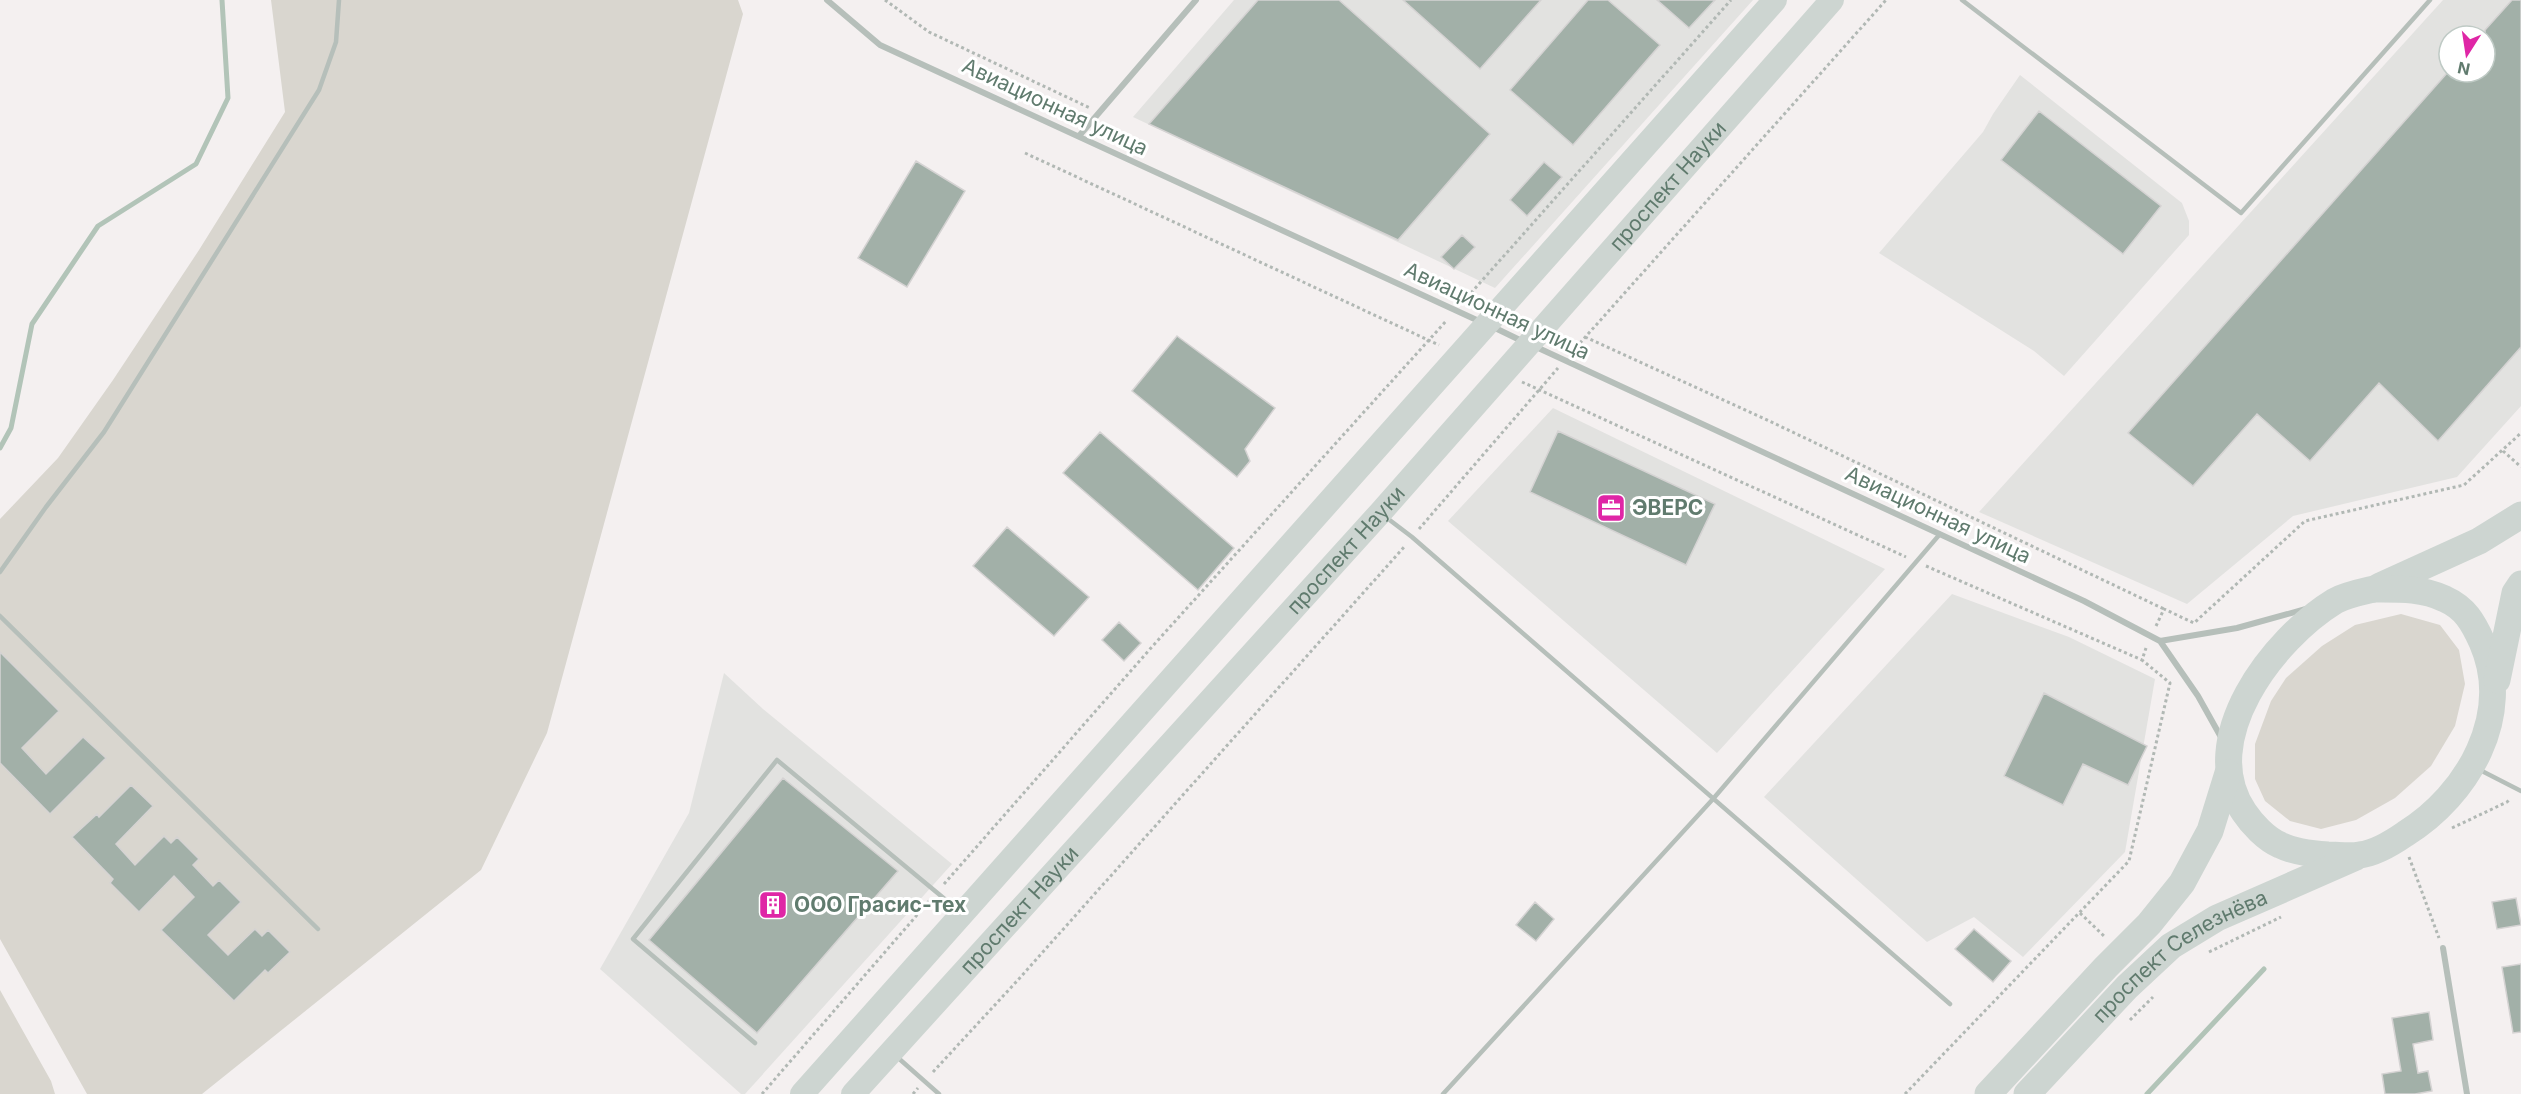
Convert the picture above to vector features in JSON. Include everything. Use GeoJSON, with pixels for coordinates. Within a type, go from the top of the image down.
{"type":"FeatureCollection","features":[{"type":"Feature","properties":{"kind":"main road"},"geometry":{"type":"LineString","coordinates":[[2336,600],[2374,589],[2479,541],[2521,515]]}},
{"type":"Feature","properties":{"kind":"main road"},"geometry":{"type":"LineString","coordinates":[[2493,696],[2515,593],[2521,584]]}},
{"type":"Feature","properties":{"kind":"main road"},"geometry":{"type":"LineString","coordinates":[[2374,589],[2419,590],[2446,599],[2470,616],[2489,658],[2493,696]]}},
{"type":"Feature","properties":{"kind":"main road","name":"проспект Селезнёва"},"geometry":{"type":"LineString","coordinates":[[1988,1094],[2149,924],[2182,884],[2210,831],[2242,704],[2266,663],[2300,628],[2336,600]]}},
{"type":"Feature","properties":{"kind":"main road","name":"проспект Селезнёва"},"geometry":{"type":"LineString","coordinates":[[2027,1094],[2127,987],[2171,946],[2217,918],[2360,855],[2386,846],[2419,825],[2452,795],[2473,766],[2487,729],[2493,696]]}},
{"type":"Feature","properties":{"kind":"main road"},"geometry":{"type":"LineString","coordinates":[[2228,761],[2236,801],[2251,823],[2279,845],[2314,854],[2360,855]]}},
{"type":"Feature","properties":{"kind":"street","name":"Авиационная улица"},"geometry":{"type":"LineString","coordinates":[[826,0],[880,45],[2084,601],[2160,641]]}},
{"type":"Feature","properties":{"kind":"street"},"geometry":{"type":"LineString","coordinates":[[1079,136],[1196,0]]}},
{"type":"Feature","properties":{"kind":"street","name":"проспект Науки"},"geometry":{"type":"LineString","coordinates":[[853,1094],[1380,513],[1832,0]]}},
{"type":"Feature","properties":{"kind":"street","name":"проспект Науки"},"geometry":{"type":"LineString","coordinates":[[802,1094],[1773,1]]}},
{"type":"Feature","properties":{"kind":"street"},"geometry":{"type":"LineString","coordinates":[[2228,761],[2198,696],[2160,641],[2237,628],[2336,600]]}},
{"type":"Feature","properties":{"kind":"street"},"geometry":{"type":"LineString","coordinates":[[2443,948],[2467,1094]]}},
{"type":"Feature","properties":{"kind":"lane"},"geometry":{"type":"LineString","coordinates":[[0,572],[46,507],[104,432],[319,90],[336,42],[339,0]]}},
{"type":"Feature","properties":{"kind":"lane"},"geometry":{"type":"LineString","coordinates":[[1962,0],[2241,213],[2430,0]]}},
{"type":"Feature","properties":{"kind":"lane"},"geometry":{"type":"LineString","coordinates":[[1380,513],[1413,537],[1950,1004]]}},
{"type":"Feature","properties":{"kind":"lane"},"geometry":{"type":"LineString","coordinates":[[1443,1094],[1713,799],[1940,534]]}},
{"type":"Feature","properties":{"kind":"lane"},"geometry":{"type":"LineString","coordinates":[[0,616],[318,930]]}},
{"type":"Feature","properties":{"kind":"lane"},"geometry":{"type":"LineString","coordinates":[[755,1043],[633,939],[777,760],[962,914]]}},
{"type":"Feature","properties":{"kind":"lane"},"geometry":{"type":"LineString","coordinates":[[2473,766],[2519,790]]}},
{"type":"Feature","properties":{"kind":"lane"},"geometry":{"type":"LineString","coordinates":[[891,1051],[939,1094]]}},
{"type":"Feature","properties":{"kind":"path"},"geometry":{"type":"LineString","coordinates":[[885,0],[929,32],[1099,112]]}},
{"type":"Feature","properties":{"kind":"path"},"geometry":{"type":"LineString","coordinates":[[762,1094],[1150,649],[1456,310],[1731,0]]}},
{"type":"Feature","properties":{"kind":"path"},"geometry":{"type":"LineString","coordinates":[[913,1094],[1017,981],[1413,537],[1585,337],[1886,0]]}},
{"type":"Feature","properties":{"kind":"path"},"geometry":{"type":"LineString","coordinates":[[1025,153],[1459,354]]}},
{"type":"Feature","properties":{"kind":"path"},"geometry":{"type":"LineString","coordinates":[[1585,337],[1763,418],[2194,623],[2305,521],[2464,485],[2504,451],[2521,433]]}},
{"type":"Feature","properties":{"kind":"path"},"geometry":{"type":"LineString","coordinates":[[1503,372],[1916,562],[2142,660],[2170,683],[2129,861],[1905,1094]]}},
{"type":"Feature","properties":{"kind":"path"},"geometry":{"type":"LineString","coordinates":[[2504,451],[2521,467]]}},
{"type":"Feature","properties":{"kind":"path"},"geometry":{"type":"LineString","coordinates":[[2142,660],[2164,609]]}},
{"type":"Feature","properties":{"kind":"path"},"geometry":{"type":"LineString","coordinates":[[2449,830],[2507,802],[2519,790]]}},
{"type":"Feature","properties":{"kind":"path"},"geometry":{"type":"LineString","coordinates":[[2416,852],[2409,856],[2443,948]]}},
{"type":"Feature","properties":{"kind":"path"},"geometry":{"type":"LineString","coordinates":[[2202,956],[2283,916]]}},
{"type":"Feature","properties":{"kind":"path"},"geometry":{"type":"LineString","coordinates":[[2129,1021],[2160,989]]}},
{"type":"Feature","properties":{"kind":"shaded area"},"geometry":{"type":"Polygon","coordinates":[[[271,0],[738,0],[743,14],[547,733],[481,870],[202,1094],[87,1094],[0,939],[0,519],[58,458],[113,380],[199,250],[285,112],[271,0]]]}},
{"type":"Feature","properties":{"kind":"shaded area"},"geometry":{"type":"Polygon","coordinates":[[[1234,0],[1753,0],[1495,288],[1133,117],[1234,0]]]}},
{"type":"Feature","properties":{"kind":"shaded area"},"geometry":{"type":"Polygon","coordinates":[[[2443,0],[2521,0],[2521,406],[2457,477],[2293,516],[2187,604],[1979,512],[2443,0]]]}},
{"type":"Feature","properties":{"kind":"shaded area"},"geometry":{"type":"Polygon","coordinates":[[[2020,75],[2182,203],[2189,221],[2189,235],[2064,376],[2034,351],[1879,253],[1983,132],[2020,75]]]}},
{"type":"Feature","properties":{"kind":"shaded area"},"geometry":{"type":"Polygon","coordinates":[[[1553,408],[1885,569],[1717,753],[1448,521],[1553,408]]]}},
{"type":"Feature","properties":{"kind":"shaded area"},"geometry":{"type":"Polygon","coordinates":[[[1952,594],[2069,637],[2155,679],[2125,852],[2023,957],[1974,917],[1927,942],[1764,797],[1952,594]]]}},
{"type":"Feature","properties":{"kind":"shaded area"},"geometry":{"type":"Polygon","coordinates":[[[2401,614],[2440,625],[2459,650],[2465,684],[2455,726],[2431,766],[2395,798],[2356,820],[2321,829],[2290,821],[2265,801],[2255,779],[2255,744],[2271,701],[2286,678],[2322,646],[2355,625],[2401,614]]]}},
{"type":"Feature","properties":{"kind":"shaded area","name":"ООО Грасис-тех"},"geometry":{"type":"Polygon","coordinates":[[[724,673],[763,709],[952,864],[745,1094],[741,1094],[600,969],[689,813],[724,673]]]}},
{"type":"Feature","properties":{"kind":"shaded area"},"geometry":{"type":"Polygon","coordinates":[[[0,990],[51,1081],[55,1094],[0,1094],[0,990]]]}},
{"type":"Feature","properties":{"kind":"building"},"geometry":{"type":"Polygon","coordinates":[[[1258,0],[1339,0],[1490,134],[1398,240],[1149,124],[1258,0]]]}},
{"type":"Feature","properties":{"kind":"building"},"geometry":{"type":"Polygon","coordinates":[[[1403,0],[1541,0],[1480,69],[1403,0]]]}},
{"type":"Feature","properties":{"kind":"building"},"geometry":{"type":"Polygon","coordinates":[[[1588,0],[1608,0],[1660,45],[1573,145],[1510,90],[1588,0]]]}},
{"type":"Feature","properties":{"kind":"building"},"geometry":{"type":"Polygon","coordinates":[[[1657,0],[1715,0],[1689,28],[1657,0]]]}},
{"type":"Feature","properties":{"kind":"building"},"geometry":{"type":"Polygon","coordinates":[[[2512,0],[2521,0],[2521,347],[2438,441],[2379,383],[2310,461],[2257,414],[2193,486],[2128,433],[2437,84],[2497,84],[2497,24],[2490,24],[2512,0]]]}},
{"type":"Feature","properties":{"kind":"building"},"geometry":{"type":"Polygon","coordinates":[[[2039,111],[2161,206],[2123,254],[2001,160],[2039,111]]]}},
{"type":"Feature","properties":{"kind":"building"},"geometry":{"type":"Polygon","coordinates":[[[916,161],[965,191],[907,287],[858,258],[916,161]]]}},
{"type":"Feature","properties":{"kind":"building"},"geometry":{"type":"Polygon","coordinates":[[[1544,162],[1562,177],[1527,216],[1510,200],[1544,162]]]}},
{"type":"Feature","properties":{"kind":"building"},"geometry":{"type":"Polygon","coordinates":[[[1462,235],[1475,247],[1454,269],[1441,257],[1462,235]]]}},
{"type":"Feature","properties":{"kind":"building"},"geometry":{"type":"Polygon","coordinates":[[[1177,336],[1275,408],[1245,449],[1250,461],[1237,477],[1132,391],[1177,336]]]}},
{"type":"Feature","properties":{"kind":"building"},"geometry":{"type":"Polygon","coordinates":[[[1558,431],[1715,504],[1686,565],[1530,492],[1558,431]]]}},
{"type":"Feature","properties":{"kind":"building"},"geometry":{"type":"Polygon","coordinates":[[[1100,432],[1234,548],[1198,590],[1063,473],[1100,432]]]}},
{"type":"Feature","properties":{"kind":"building"},"geometry":{"type":"Polygon","coordinates":[[[1007,527],[1089,597],[1054,636],[973,566],[1007,527]]]}},
{"type":"Feature","properties":{"kind":"building"},"geometry":{"type":"Polygon","coordinates":[[[1119,622],[1141,643],[1124,661],[1102,640],[1119,622]]]}},
{"type":"Feature","properties":{"kind":"building"},"geometry":{"type":"Polygon","coordinates":[[[0,652],[59,711],[22,748],[46,774],[83,737],[106,758],[50,814],[0,763],[0,652]]]}},
{"type":"Feature","properties":{"kind":"building"},"geometry":{"type":"Polygon","coordinates":[[[2044,693],[2147,746],[2128,785],[2083,764],[2063,805],[2004,776],[2044,693]]]}},
{"type":"Feature","properties":{"kind":"building","name":"ООО Грасис-тех"},"geometry":{"type":"Polygon","coordinates":[[[783,778],[898,871],[757,1033],[649,940],[783,778]]]}},
{"type":"Feature","properties":{"kind":"building"},"geometry":{"type":"Polygon","coordinates":[[[131,785],[153,806],[116,844],[135,865],[164,836],[171,843],[177,837],[199,859],[193,865],[213,886],[219,880],[241,902],[208,935],[228,955],[255,929],[262,936],[268,930],[290,952],[268,973],[265,970],[234,1001],[161,930],[194,897],[174,876],[139,912],[110,883],[113,879],[72,837],[97,814],[99,817],[131,785]]]}},
{"type":"Feature","properties":{"kind":"building"},"geometry":{"type":"Polygon","coordinates":[[[2516,898],[2521,925],[2497,929],[2492,902],[2516,898]]]}},
{"type":"Feature","properties":{"kind":"building"},"geometry":{"type":"Polygon","coordinates":[[[1535,902],[1554,919],[1536,941],[1516,925],[1535,902]]]}},
{"type":"Feature","properties":{"kind":"building"},"geometry":{"type":"Polygon","coordinates":[[[1974,929],[2011,961],[1993,982],[1955,949],[1974,929]]]}},
{"type":"Feature","properties":{"kind":"building"},"geometry":{"type":"Polygon","coordinates":[[[2521,964],[2521,1032],[2513,1033],[2502,967],[2521,964]]]}},
{"type":"Feature","properties":{"kind":"building"},"geometry":{"type":"Polygon","coordinates":[[[2429,1012],[2433,1040],[2413,1044],[2418,1073],[2428,1071],[2432,1091],[2415,1094],[2385,1094],[2382,1074],[2401,1071],[2392,1018],[2429,1012]]]}},
{"type":"Feature","properties":{"kind":"waterway"},"geometry":{"type":"LineString","coordinates":[[0,448],[11,428],[32,324],[98,226],[196,164],[228,98],[222,0]]}},
{"type":"Feature","properties":{"kind":"waterway"},"geometry":{"type":"LineString","coordinates":[[2147,1094],[2264,969]]}},
{"type":"Feature","properties":{"kind":"place","name":"ЭВЕРС"},"geometry":{"type":"Point","coordinates":[1611,508]}},
{"type":"Feature","properties":{"kind":"place","name":"ООО Грасис-тех"},"geometry":{"type":"Point","coordinates":[773,905]}}]}
